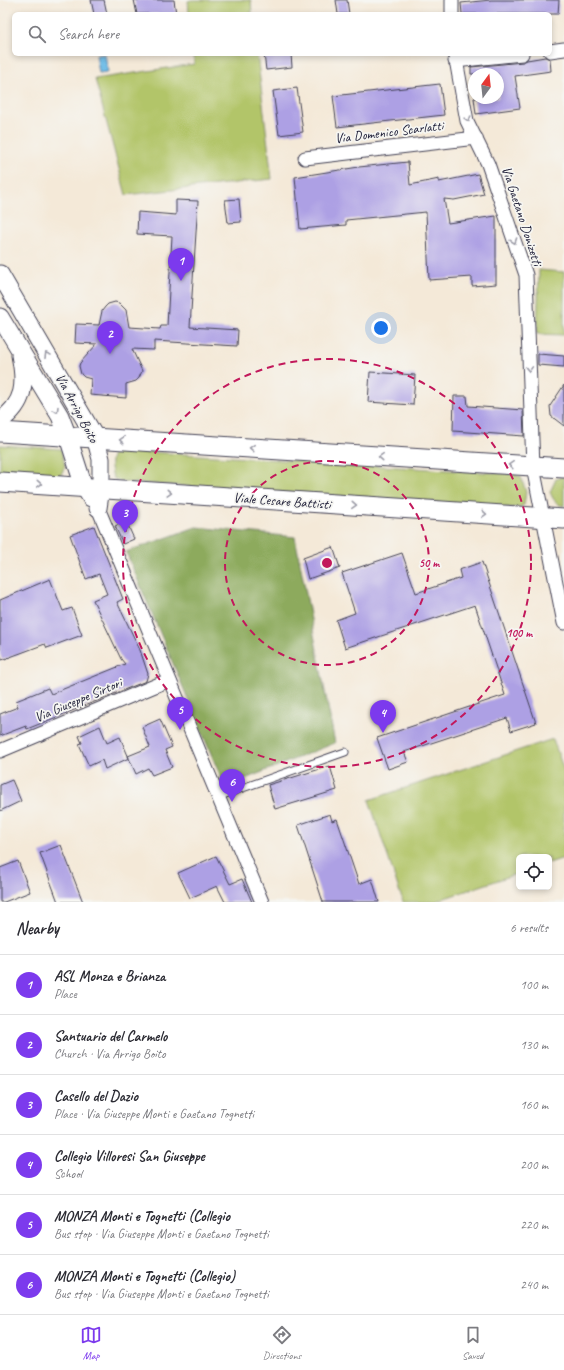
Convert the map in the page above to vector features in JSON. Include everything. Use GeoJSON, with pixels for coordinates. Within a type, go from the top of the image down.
{"type":"FeatureCollection","features":[{"type":"Feature","properties":{"kind":"main road"},"geometry":{"type":"LineString","coordinates":[[0,432],[564,468]]}},
{"type":"Feature","properties":{"kind":"main road","name":"Viale Cesare Battisti"},"geometry":{"type":"LineString","coordinates":[[0,482],[564,519]]}},
{"type":"Feature","properties":{"kind":"street"},"geometry":{"type":"LineString","coordinates":[[452,0],[452,12]]}},
{"type":"Feature","properties":{"kind":"street"},"geometry":{"type":"LineString","coordinates":[[552,51],[564,49]]}},
{"type":"Feature","properties":{"kind":"street"},"geometry":{"type":"LineString","coordinates":[[455,58],[488,56]]}},
{"type":"Feature","properties":{"kind":"street","name":"Via Gaetano Donizetti"},"geometry":{"type":"LineString","coordinates":[[455,58],[467,120],[488,164],[526,275],[533,466],[564,622]]}},
{"type":"Feature","properties":{"kind":"street","name":"Via Domenico Scarlatti"},"geometry":{"type":"LineString","coordinates":[[305,158],[476,138]]}},
{"type":"Feature","properties":{"kind":"street","name":"Via Arrigo Boito"},"geometry":{"type":"LineString","coordinates":[[0,274],[95,437],[101,459],[92,488]]}},
{"type":"Feature","properties":{"kind":"street","name":"Via Arrigo Boito"},"geometry":{"type":"LineString","coordinates":[[0,317],[60,416],[68,437],[92,488],[98,508]]}},
{"type":"Feature","properties":{"kind":"street"},"geometry":{"type":"LineString","coordinates":[[0,421],[18,404],[23,391],[23,369],[20,354],[11,335]]}},
{"type":"Feature","properties":{"kind":"street"},"geometry":{"type":"LineString","coordinates":[[98,508],[262,902]]}},
{"type":"Feature","properties":{"kind":"street","name":"Via Giuseppe Sirtori"},"geometry":{"type":"LineString","coordinates":[[0,751],[169,680]]}},
{"type":"Feature","properties":{"kind":"lane"},"geometry":{"type":"LineString","coordinates":[[217,797],[345,752]]}},
{"type":"Feature","properties":{"kind":"green space"},"geometry":{"type":"Polygon","coordinates":[[[251,0],[252,12],[189,12],[188,1],[251,0]]]}},
{"type":"Feature","properties":{"kind":"green space"},"geometry":{"type":"Polygon","coordinates":[[[194,56],[257,56],[272,179],[126,195],[95,79],[194,64],[194,56]]]}},
{"type":"Feature","properties":{"kind":"green space"},"geometry":{"type":"Polygon","coordinates":[[[539,270],[564,272],[564,335],[537,334],[539,270]]]}},
{"type":"Feature","properties":{"kind":"green space"},"geometry":{"type":"Polygon","coordinates":[[[0,445],[61,449],[65,466],[59,479],[0,475],[0,445]]]}},
{"type":"Feature","properties":{"kind":"green space"},"geometry":{"type":"Polygon","coordinates":[[[116,450],[513,474],[521,477],[526,492],[524,505],[518,508],[122,482],[113,478],[111,460],[113,453],[116,450]]]}},
{"type":"Feature","properties":{"kind":"green space"},"geometry":{"type":"Polygon","coordinates":[[[564,477],[564,506],[557,503],[550,492],[556,479],[564,477]]]}},
{"type":"Feature","properties":{"kind":"green space"},"geometry":{"type":"Polygon","coordinates":[[[196,527],[295,537],[335,743],[225,787],[126,552],[196,527]]]}},
{"type":"Feature","properties":{"kind":"green space"},"geometry":{"type":"Polygon","coordinates":[[[553,739],[564,771],[564,858],[552,862],[552,854],[516,854],[516,874],[433,902],[403,902],[369,800],[553,739]]]}},
{"type":"Feature","properties":{"kind":"water"},"geometry":{"type":"Polygon","coordinates":[[[96,56],[105,56],[108,72],[99,73],[96,56]]]}},
{"type":"Feature","properties":{"kind":"building"},"geometry":{"type":"Polygon","coordinates":[[[91,0],[104,0],[107,12],[94,12],[91,0]]]}},
{"type":"Feature","properties":{"kind":"building"},"geometry":{"type":"Polygon","coordinates":[[[134,0],[174,0],[176,12],[137,12],[134,0]]]}},
{"type":"Feature","properties":{"kind":"building"},"geometry":{"type":"Polygon","coordinates":[[[336,0],[347,0],[349,12],[338,12],[336,0]]]}},
{"type":"Feature","properties":{"kind":"building"},"geometry":{"type":"Polygon","coordinates":[[[491,0],[559,0],[558,14],[552,14],[552,12],[462,12],[461,3],[491,0]]]}},
{"type":"Feature","properties":{"kind":"building"},"geometry":{"type":"Polygon","coordinates":[[[264,56],[291,56],[292,67],[266,70],[264,56]]]}},
{"type":"Feature","properties":{"kind":"building"},"geometry":{"type":"Polygon","coordinates":[[[545,57],[550,59],[551,71],[515,76],[520,108],[476,114],[475,104],[504,104],[504,68],[471,67],[523,62],[545,57]]]}},
{"type":"Feature","properties":{"kind":"building"},"geometry":{"type":"Polygon","coordinates":[[[440,84],[444,115],[337,127],[333,96],[440,84]]]}},
{"type":"Feature","properties":{"kind":"building"},"geometry":{"type":"Polygon","coordinates":[[[297,88],[303,132],[279,135],[273,91],[297,88]]]}},
{"type":"Feature","properties":{"kind":"building"},"geometry":{"type":"Polygon","coordinates":[[[408,162],[410,185],[439,179],[439,182],[478,174],[484,194],[454,200],[444,199],[448,223],[496,216],[496,284],[472,286],[472,277],[429,280],[426,212],[346,220],[346,225],[300,229],[295,177],[359,167],[408,162]]]}},
{"type":"Feature","properties":{"kind":"building"},"geometry":{"type":"Polygon","coordinates":[[[239,199],[241,222],[228,223],[225,200],[239,199]]]}},
{"type":"Feature","properties":{"kind":"building"},"geometry":{"type":"Polygon","coordinates":[[[176,200],[198,201],[190,327],[238,330],[237,346],[154,341],[154,350],[132,349],[142,371],[136,381],[126,384],[126,398],[90,395],[91,379],[84,377],[81,374],[79,366],[97,344],[75,343],[76,324],[99,325],[102,311],[108,304],[115,302],[119,303],[126,310],[129,327],[160,329],[161,326],[167,326],[172,236],[137,234],[138,212],[176,215],[176,200]]]}},
{"type":"Feature","properties":{"kind":"building"},"geometry":{"type":"Polygon","coordinates":[[[538,354],[564,356],[564,367],[538,365],[538,354]]]}},
{"type":"Feature","properties":{"kind":"building"},"geometry":{"type":"Polygon","coordinates":[[[370,372],[415,375],[413,405],[368,402],[370,372]]]}},
{"type":"Feature","properties":{"kind":"building"},"geometry":{"type":"Polygon","coordinates":[[[564,385],[564,426],[551,416],[550,406],[564,385]]]}},
{"type":"Feature","properties":{"kind":"building"},"geometry":{"type":"Polygon","coordinates":[[[454,396],[467,396],[468,406],[523,410],[524,436],[453,431],[454,396]]]}},
{"type":"Feature","properties":{"kind":"building"},"geometry":{"type":"Polygon","coordinates":[[[126,521],[134,539],[123,544],[115,526],[126,521]]]}},
{"type":"Feature","properties":{"kind":"building"},"geometry":{"type":"Polygon","coordinates":[[[94,526],[123,599],[117,602],[140,650],[148,674],[146,681],[27,729],[26,726],[0,736],[0,714],[18,707],[16,701],[48,688],[51,694],[125,664],[121,659],[93,600],[107,594],[99,574],[86,579],[70,535],[94,526]]]}},
{"type":"Feature","properties":{"kind":"building"},"geometry":{"type":"Polygon","coordinates":[[[333,547],[340,568],[308,579],[303,558],[333,547]]]}},
{"type":"Feature","properties":{"kind":"building"},"geometry":{"type":"Polygon","coordinates":[[[402,553],[416,593],[461,578],[459,570],[482,562],[536,723],[511,731],[507,718],[404,752],[408,762],[388,769],[377,738],[505,695],[475,605],[345,648],[336,620],[355,613],[342,573],[402,553]]]}},
{"type":"Feature","properties":{"kind":"building"},"geometry":{"type":"Polygon","coordinates":[[[50,579],[63,611],[72,608],[82,635],[47,648],[45,644],[2,660],[0,654],[0,600],[50,579]]]}},
{"type":"Feature","properties":{"kind":"building"},"geometry":{"type":"Polygon","coordinates":[[[160,719],[172,747],[165,750],[172,767],[152,775],[148,768],[136,774],[128,756],[150,747],[142,727],[160,719]]]}},
{"type":"Feature","properties":{"kind":"building"},"geometry":{"type":"Polygon","coordinates":[[[100,726],[107,743],[120,737],[129,758],[105,769],[102,760],[89,766],[79,744],[82,743],[79,736],[100,726]]]}},
{"type":"Feature","properties":{"kind":"building"},"geometry":{"type":"Polygon","coordinates":[[[330,766],[337,790],[275,809],[268,785],[330,766]]]}},
{"type":"Feature","properties":{"kind":"building"},"geometry":{"type":"Polygon","coordinates":[[[12,780],[21,801],[0,811],[0,785],[12,780]]]}},
{"type":"Feature","properties":{"kind":"building"},"geometry":{"type":"Polygon","coordinates":[[[330,814],[332,821],[337,819],[359,884],[372,879],[379,902],[323,902],[298,825],[330,814]]]}},
{"type":"Feature","properties":{"kind":"building"},"geometry":{"type":"Polygon","coordinates":[[[61,845],[83,902],[58,902],[40,853],[61,845]]]}},
{"type":"Feature","properties":{"kind":"building"},"geometry":{"type":"Polygon","coordinates":[[[216,856],[230,884],[242,879],[252,902],[225,902],[217,886],[190,898],[178,873],[216,856]]]}},
{"type":"Feature","properties":{"kind":"building"},"geometry":{"type":"Polygon","coordinates":[[[18,861],[30,892],[4,902],[0,902],[0,868],[18,861]]]}},
{"type":"Feature","properties":{"kind":"place","name":"ASL Monza e Brianza"},"geometry":{"type":"Point","coordinates":[181,281]}},
{"type":"Feature","properties":{"kind":"place","name":"Santuario del Carmelo"},"geometry":{"type":"Point","coordinates":[110,354]}},
{"type":"Feature","properties":{"kind":"place","name":"Casello del Dazio"},"geometry":{"type":"Point","coordinates":[125,533]}},
{"type":"Feature","properties":{"kind":"place","name":"MONZA Monti e Tognetti (Collegio"},"geometry":{"type":"Point","coordinates":[180,730]}},
{"type":"Feature","properties":{"kind":"place","name":"Collegio Villoresi San Giuseppe"},"geometry":{"type":"Point","coordinates":[383,733]}},
{"type":"Feature","properties":{"kind":"place","name":"MONZA Monti e Tognetti (Collegio)"},"geometry":{"type":"Point","coordinates":[232,802]}}]}
